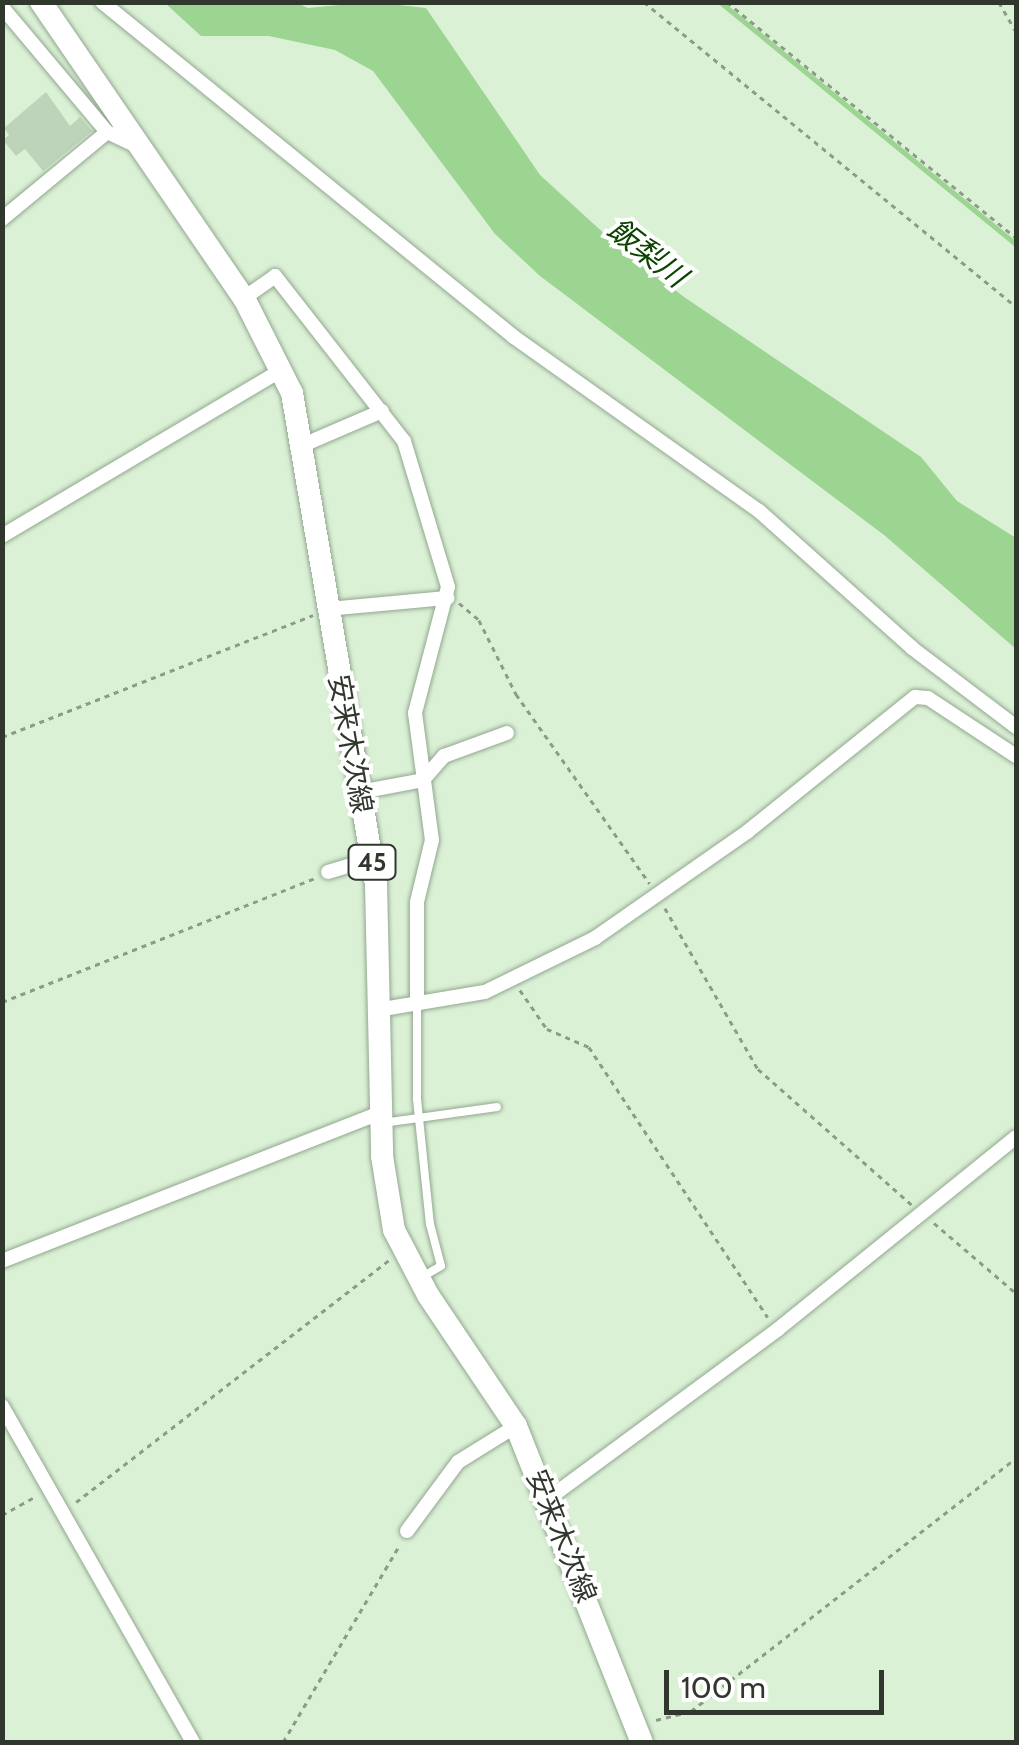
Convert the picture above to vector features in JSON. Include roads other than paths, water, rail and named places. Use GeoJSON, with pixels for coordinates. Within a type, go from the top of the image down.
{"type":"FeatureCollection","features":[{"type":"Feature","properties":{"kind":"main road","name":"安来木次線"},"geometry":{"type":"LineString","coordinates":[[40,2],[244,298],[283,368],[302,445],[372,859],[383,1009],[384,1185],[402,1250],[418,1280],[516,1426],[639,1732]]}},
{"type":"Feature","properties":{"kind":"street"},"geometry":{"type":"LineString","coordinates":[[102,2],[500,326],[760,512],[912,648],[1016,726]]}},
{"type":"Feature","properties":{"kind":"street"},"geometry":{"type":"LineString","coordinates":[[2,7],[107,132],[144,148]]}},
{"type":"Feature","properties":{"kind":"street"},"geometry":{"type":"LineString","coordinates":[[2,219],[107,132]]}},
{"type":"Feature","properties":{"kind":"street"},"geometry":{"type":"LineString","coordinates":[[244,298],[275,276],[407,447],[447,598],[415,714],[432,840],[417,902],[417,1004]]}},
{"type":"Feature","properties":{"kind":"street"},"geometry":{"type":"LineString","coordinates":[[2,536],[283,368]]}},
{"type":"Feature","properties":{"kind":"street"},"geometry":{"type":"LineString","coordinates":[[302,445],[382,411]]}},
{"type":"Feature","properties":{"kind":"street"},"geometry":{"type":"LineString","coordinates":[[328,609],[447,598]]}},
{"type":"Feature","properties":{"kind":"street"},"geometry":{"type":"LineString","coordinates":[[383,1009],[511,982],[658,895],[915,697],[928,698],[1016,756]]}},
{"type":"Feature","properties":{"kind":"street"},"geometry":{"type":"LineString","coordinates":[[360,792],[424,780],[444,756],[507,733]]}},
{"type":"Feature","properties":{"kind":"street"},"geometry":{"type":"LineString","coordinates":[[328,872],[372,859]]}},
{"type":"Feature","properties":{"kind":"street"},"geometry":{"type":"LineString","coordinates":[[2,1261],[383,1117]]}},
{"type":"Feature","properties":{"kind":"street"},"geometry":{"type":"LineString","coordinates":[[548,1499],[776,1330],[1016,1136]]}},
{"type":"Feature","properties":{"kind":"street"},"geometry":{"type":"LineString","coordinates":[[2,1406],[193,1742]]}},
{"type":"Feature","properties":{"kind":"street"},"geometry":{"type":"LineString","coordinates":[[407,1532],[458,1462],[516,1426]]}},
{"type":"Feature","properties":{"kind":"lane"},"geometry":{"type":"LineString","coordinates":[[417,1004],[419,1117],[441,1266],[418,1280]]}},
{"type":"Feature","properties":{"kind":"lane"},"geometry":{"type":"LineString","coordinates":[[383,1117],[419,1117],[497,1107]]}},
{"type":"Feature","properties":{"kind":"waterway"},"geometry":{"type":"LineString","coordinates":[[720,2],[1016,244]]}},
{"type":"Feature","properties":{"kind":"water label","name":"飯梨川"},"geometry":{"type":"Point","coordinates":[647,253]}}]}
